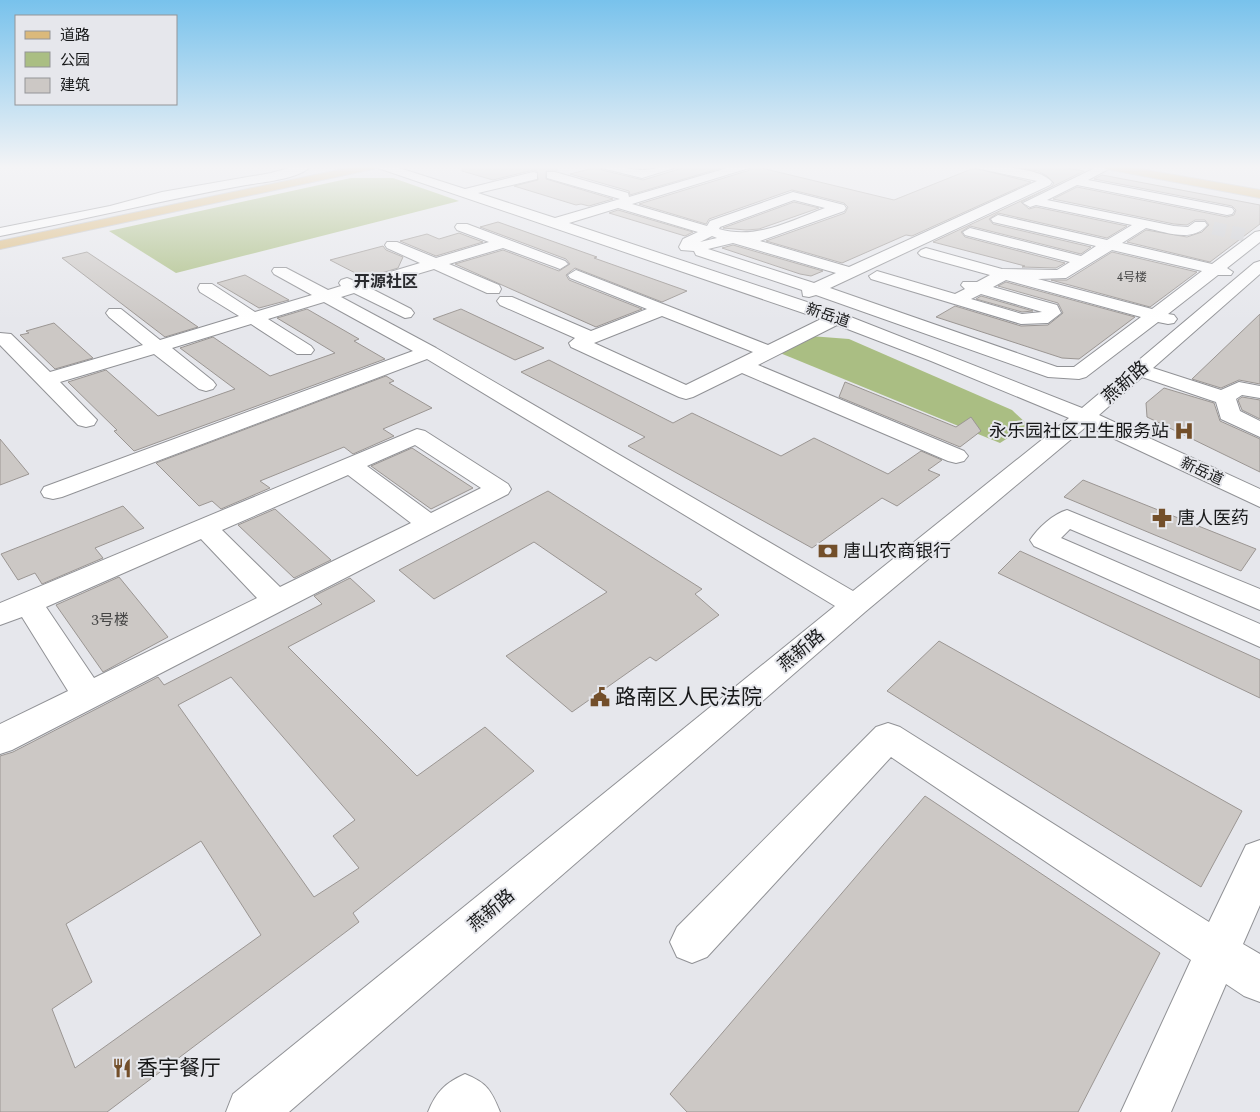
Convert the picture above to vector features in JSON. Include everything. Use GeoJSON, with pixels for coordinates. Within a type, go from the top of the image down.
{"type":"FeatureCollection","features":[{"type":"Feature","properties":{"kind":"main road"},"geometry":{"type":"LineString","coordinates":[[0,245],[128,218]]}},
{"type":"Feature","properties":{"kind":"street"},"geometry":{"type":"LineString","coordinates":[[0,232],[72,218]]}},
{"type":"Feature","properties":{"kind":"street","name":"新岳道"},"geometry":{"type":"LineString","coordinates":[[562,218],[658,258],[837,318],[965,367],[1084,417],[1260,499]]}},
{"type":"Feature","properties":{"kind":"street"},"geometry":{"type":"LineString","coordinates":[[594,218],[611,223]]}},
{"type":"Feature","properties":{"kind":"street"},"geometry":{"type":"LineString","coordinates":[[673,218],[851,273]]}},
{"type":"Feature","properties":{"kind":"street"},"geometry":{"type":"LineString","coordinates":[[686,247],[688,242],[711,231],[715,224],[732,218]]}},
{"type":"Feature","properties":{"kind":"street"},"geometry":{"type":"LineString","coordinates":[[658,258],[686,247],[703,246],[734,238],[760,237],[812,218]]}},
{"type":"Feature","properties":{"kind":"street"},"geometry":{"type":"LineString","coordinates":[[789,301],[969,218]]}},
{"type":"Feature","properties":{"kind":"street"},"geometry":{"type":"LineString","coordinates":[[1110,218],[1142,225],[1191,231],[1206,227],[1163,218]]}},
{"type":"Feature","properties":{"kind":"street"},"geometry":{"type":"LineString","coordinates":[[810,309],[998,219],[1215,270],[1255,248]]}},
{"type":"Feature","properties":{"kind":"street"},"geometry":{"type":"LineString","coordinates":[[1060,275],[1142,225]]}},
{"type":"Feature","properties":{"kind":"street"},"geometry":{"type":"LineString","coordinates":[[462,227],[560,264]]}},
{"type":"Feature","properties":{"kind":"street"},"geometry":{"type":"LineString","coordinates":[[970,232],[1084,261]]}},
{"type":"Feature","properties":{"kind":"street"},"geometry":{"type":"LineString","coordinates":[[668,241],[837,296],[1055,374],[1079,373],[1215,270],[1255,248]]}},
{"type":"Feature","properties":{"kind":"street"},"geometry":{"type":"LineString","coordinates":[[309,265],[280,270],[330,286],[356,288],[504,243]]}},
{"type":"Feature","properties":{"kind":"street"},"geometry":{"type":"LineString","coordinates":[[392,245],[493,289]]}},
{"type":"Feature","properties":{"kind":"street","name":"燕新路"},"geometry":{"type":"LineString","coordinates":[[251,1112],[855,605],[1140,370],[1191,325],[1255,248]]}},
{"type":"Feature","properties":{"kind":"street"},"geometry":{"type":"LineString","coordinates":[[926,253],[1191,325]]}},
{"type":"Feature","properties":{"kind":"street"},"geometry":{"type":"LineString","coordinates":[[957,300],[1008,272],[1060,275],[1085,282],[1089,287],[1078,294]]}},
{"type":"Feature","properties":{"kind":"street"},"geometry":{"type":"LineString","coordinates":[[576,275],[769,352]]}},
{"type":"Feature","properties":{"kind":"street"},"geometry":{"type":"LineString","coordinates":[[878,276],[1021,319],[1042,320],[1052,313],[1051,309],[953,280]]}},
{"type":"Feature","properties":{"kind":"street"},"geometry":{"type":"LineString","coordinates":[[46,380],[254,318],[330,286]]}},
{"type":"Feature","properties":{"kind":"street"},"geometry":{"type":"LineString","coordinates":[[330,286],[429,352],[855,605]]}},
{"type":"Feature","properties":{"kind":"street"},"geometry":{"type":"LineString","coordinates":[[206,288],[304,350]]}},
{"type":"Feature","properties":{"kind":"street"},"geometry":{"type":"LineString","coordinates":[[356,288],[405,313]]}},
{"type":"Feature","properties":{"kind":"street"},"geometry":{"type":"LineString","coordinates":[[506,301],[591,338]]}},
{"type":"Feature","properties":{"kind":"street"},"geometry":{"type":"LineString","coordinates":[[663,309],[578,343],[686,393],[837,318]]}},
{"type":"Feature","properties":{"kind":"street"},"geometry":{"type":"LineString","coordinates":[[115,313],[206,385]]}},
{"type":"Feature","properties":{"kind":"street"},"geometry":{"type":"LineString","coordinates":[[4,338],[86,420]]}},
{"type":"Feature","properties":{"kind":"street"},"geometry":{"type":"LineString","coordinates":[[53,492],[429,352]]}},
{"type":"Feature","properties":{"kind":"street"},"geometry":{"type":"LineString","coordinates":[[741,365],[956,456]]}},
{"type":"Feature","properties":{"kind":"street"},"geometry":{"type":"LineString","coordinates":[[1140,370],[1223,398],[1228,402],[1229,414],[1260,430]]}},
{"type":"Feature","properties":{"kind":"street"},"geometry":{"type":"LineString","coordinates":[[1223,398],[1239,388],[1260,392]]}},
{"type":"Feature","properties":{"kind":"street"},"geometry":{"type":"LineString","coordinates":[[0,615],[417,436],[499,489],[0,740]]}},
{"type":"Feature","properties":{"kind":"street"},"geometry":{"type":"LineString","coordinates":[[350,464],[429,524]]}},
{"type":"Feature","properties":{"kind":"street"},"geometry":{"type":"LineString","coordinates":[[1260,600],[1067,518],[1044,540],[1260,636]]}},
{"type":"Feature","properties":{"kind":"street"},"geometry":{"type":"LineString","coordinates":[[204,527],[277,601]]}},
{"type":"Feature","properties":{"kind":"street"},"geometry":{"type":"LineString","coordinates":[[28,603],[88,696]]}},
{"type":"Feature","properties":{"kind":"street"},"geometry":{"type":"LineString","coordinates":[[692,942],[888,736],[1260,980]]}},
{"type":"Feature","properties":{"kind":"street"},"geometry":{"type":"LineString","coordinates":[[1146,1112],[1260,858]]}},
{"type":"Feature","properties":{"kind":"street"},"geometry":{"type":"LineString","coordinates":[[453,1112],[466,1099],[475,1112]]}},
{"type":"Feature","properties":{"kind":"green space"},"geometry":{"type":"Polygon","coordinates":[[[169,218],[393,218],[176,273],[109,231],[169,218]]]}},
{"type":"Feature","properties":{"kind":"green space"},"geometry":{"type":"Polygon","coordinates":[[[810,336],[849,339],[1012,410],[1028,425],[1000,443],[780,353],[810,336]]]}},
{"type":"Feature","properties":{"kind":"building"},"geometry":{"type":"Polygon","coordinates":[[[625,218],[645,218],[693,232],[685,236],[625,218]]]}},
{"type":"Feature","properties":{"kind":"building"},"geometry":{"type":"Polygon","coordinates":[[[686,218],[712,218],[706,224],[686,218]]]}},
{"type":"Feature","properties":{"kind":"building"},"geometry":{"type":"Polygon","coordinates":[[[751,218],[791,218],[759,229],[723,228],[751,218]]]}},
{"type":"Feature","properties":{"kind":"building"},"geometry":{"type":"Polygon","coordinates":[[[831,218],[952,218],[912,236],[906,235],[842,263],[766,241],[831,218]]]}},
{"type":"Feature","properties":{"kind":"building"},"geometry":{"type":"Polygon","coordinates":[[[985,218],[991,218],[989,219],[993,224],[1091,247],[1081,254],[970,226],[961,232],[965,237],[1065,263],[1056,268],[1022,267],[1025,266],[933,242],[985,218]]]}},
{"type":"Feature","properties":{"kind":"building"},"geometry":{"type":"Polygon","coordinates":[[[1019,218],[1088,218],[1127,226],[1107,238],[1019,218]]]}},
{"type":"Feature","properties":{"kind":"building"},"geometry":{"type":"Polygon","coordinates":[[[1144,218],[1260,218],[1260,224],[1210,262],[1127,242],[1146,230],[1187,237],[1202,232],[1209,225],[1205,220],[1195,220],[1187,225],[1144,218]]]}},
{"type":"Feature","properties":{"kind":"building"},"geometry":{"type":"Polygon","coordinates":[[[498,222],[687,291],[662,302],[575,268],[566,275],[569,280],[642,309],[596,327],[455,264],[503,250],[559,271],[570,264],[566,259],[480,227],[498,222]]]}},
{"type":"Feature","properties":{"kind":"building"},"geometry":{"type":"Polygon","coordinates":[[[459,233],[483,242],[436,256],[400,241],[427,234],[439,239],[459,233]]]}},
{"type":"Feature","properties":{"kind":"building"},"geometry":{"type":"Polygon","coordinates":[[[733,245],[823,271],[811,276],[800,274],[722,248],[733,245]]]}},
{"type":"Feature","properties":{"kind":"building"},"geometry":{"type":"Polygon","coordinates":[[[383,246],[386,250],[403,257],[398,268],[365,278],[330,260],[383,246]]]}},
{"type":"Feature","properties":{"kind":"building"},"geometry":{"type":"Polygon","coordinates":[[[87,252],[198,327],[165,337],[62,258],[87,252]]]}},
{"type":"Feature","properties":{"kind":"building"},"geometry":{"type":"Polygon","coordinates":[[[1112,252],[1197,272],[1150,307],[1051,280],[1067,280],[1112,252]]]}},
{"type":"Feature","properties":{"kind":"building"},"geometry":{"type":"Polygon","coordinates":[[[245,275],[289,300],[259,308],[217,283],[245,275]]]}},
{"type":"Feature","properties":{"kind":"building"},"geometry":{"type":"Polygon","coordinates":[[[1006,282],[1135,317],[1079,359],[1062,358],[936,317],[955,306],[1021,326],[1048,325],[1063,313],[1058,303],[998,286],[1006,282]]]}},
{"type":"Feature","properties":{"kind":"building"},"geometry":{"type":"Polygon","coordinates":[[[981,296],[1033,311],[1022,312],[976,299],[981,296]]]}},
{"type":"Feature","properties":{"kind":"building"},"geometry":{"type":"Polygon","coordinates":[[[307,309],[359,339],[354,341],[385,359],[134,451],[114,431],[117,430],[68,382],[106,370],[158,416],[235,389],[180,348],[213,337],[270,376],[335,353],[277,318],[307,309]]]}},
{"type":"Feature","properties":{"kind":"building"},"geometry":{"type":"Polygon","coordinates":[[[461,309],[544,348],[515,360],[433,319],[461,309]]]}},
{"type":"Feature","properties":{"kind":"building"},"geometry":{"type":"Polygon","coordinates":[[[1260,314],[1260,384],[1239,380],[1221,388],[1192,379],[1260,314]]]}},
{"type":"Feature","properties":{"kind":"building"},"geometry":{"type":"Polygon","coordinates":[[[54,323],[93,358],[55,369],[20,335],[29,333],[26,331],[54,323]]]}},
{"type":"Feature","properties":{"kind":"building"},"geometry":{"type":"Polygon","coordinates":[[[549,360],[673,423],[692,413],[781,456],[814,438],[888,474],[921,451],[942,460],[928,470],[940,475],[897,506],[882,498],[812,548],[628,446],[645,437],[521,372],[549,360]]]}},
{"type":"Feature","properties":{"kind":"building"},"geometry":{"type":"Polygon","coordinates":[[[386,376],[394,381],[389,383],[432,408],[383,429],[394,436],[353,454],[344,447],[260,481],[270,488],[221,509],[212,501],[199,506],[156,463],[386,376]]]}},
{"type":"Feature","properties":{"kind":"building"},"geometry":{"type":"Polygon","coordinates":[[[845,382],[956,427],[971,417],[981,431],[960,447],[839,397],[845,382]]]}},
{"type":"Feature","properties":{"kind":"building"},"geometry":{"type":"Polygon","coordinates":[[[1164,388],[1214,403],[1220,421],[1260,439],[1260,472],[1147,417],[1146,403],[1164,388]]]}},
{"type":"Feature","properties":{"kind":"building"},"geometry":{"type":"Polygon","coordinates":[[[1242,397],[1260,400],[1260,419],[1242,410],[1238,400],[1242,397]]]}},
{"type":"Feature","properties":{"kind":"building"},"geometry":{"type":"Polygon","coordinates":[[[0,439],[29,474],[0,485],[0,439]]]}},
{"type":"Feature","properties":{"kind":"building"},"geometry":{"type":"Polygon","coordinates":[[[412,448],[473,488],[431,509],[371,466],[412,448]]]}},
{"type":"Feature","properties":{"kind":"building"},"geometry":{"type":"Polygon","coordinates":[[[1083,480],[1256,549],[1241,571],[1064,497],[1083,480]]]}},
{"type":"Feature","properties":{"kind":"building"},"geometry":{"type":"Polygon","coordinates":[[[548,491],[702,589],[695,594],[719,615],[656,661],[650,657],[572,712],[506,656],[607,592],[534,542],[434,599],[399,570],[548,491]]]}},
{"type":"Feature","properties":{"kind":"building"},"geometry":{"type":"Polygon","coordinates":[[[123,506],[144,528],[95,548],[103,558],[42,584],[35,573],[18,580],[1,554],[123,506]]]}},
{"type":"Feature","properties":{"kind":"building"},"geometry":{"type":"Polygon","coordinates":[[[275,509],[331,560],[294,578],[238,525],[275,509]]]}},
{"type":"Feature","properties":{"kind":"building"},"geometry":{"type":"Polygon","coordinates":[[[1020,551],[1260,660],[1260,698],[998,573],[1020,551]]]}},
{"type":"Feature","properties":{"kind":"building"},"geometry":{"type":"Polygon","coordinates":[[[119,577],[168,637],[103,672],[56,605],[119,577]]]}},
{"type":"Feature","properties":{"kind":"building"},"geometry":{"type":"Polygon","coordinates":[[[350,578],[375,601],[288,647],[417,776],[485,727],[534,771],[353,913],[359,922],[107,1112],[0,1112],[0,756],[13,752],[158,677],[164,685],[322,604],[314,596],[350,578]],[[231,677],[178,705],[314,897],[359,868],[333,836],[355,820],[231,677]],[[201,841],[66,924],[92,982],[52,1009],[75,1068],[261,935],[201,841]]]}},
{"type":"Feature","properties":{"kind":"building"},"geometry":{"type":"Polygon","coordinates":[[[939,641],[1242,811],[1201,887],[887,691],[939,641]]]}},
{"type":"Feature","properties":{"kind":"building"},"geometry":{"type":"Polygon","coordinates":[[[925,796],[1160,953],[1078,1112],[687,1112],[670,1094],[925,796]]]}},
{"type":"Feature","properties":{"kind":"tunnel"},"geometry":{"type":"LineString","coordinates":[[1213,228],[1245,235]]}},
{"type":"Feature","properties":{"kind":"place","name":"永乐园社区卫生服务站"},"geometry":{"type":"Point","coordinates":[1184,431]}},
{"type":"Feature","properties":{"kind":"place","name":"唐人医药"},"geometry":{"type":"Point","coordinates":[1162,518]}},
{"type":"Feature","properties":{"kind":"place","name":"唐山农商银行"},"geometry":{"type":"Point","coordinates":[828,551]}},
{"type":"Feature","properties":{"kind":"place","name":"路南区人民法院"},"geometry":{"type":"Point","coordinates":[600,697]}},
{"type":"Feature","properties":{"kind":"place","name":"香宇餐厅"},"geometry":{"type":"Point","coordinates":[122,1068]}},
{"type":"Feature","properties":{"kind":"district","name":"开源社区"},"geometry":{"type":"Point","coordinates":[386,281]}}]}
